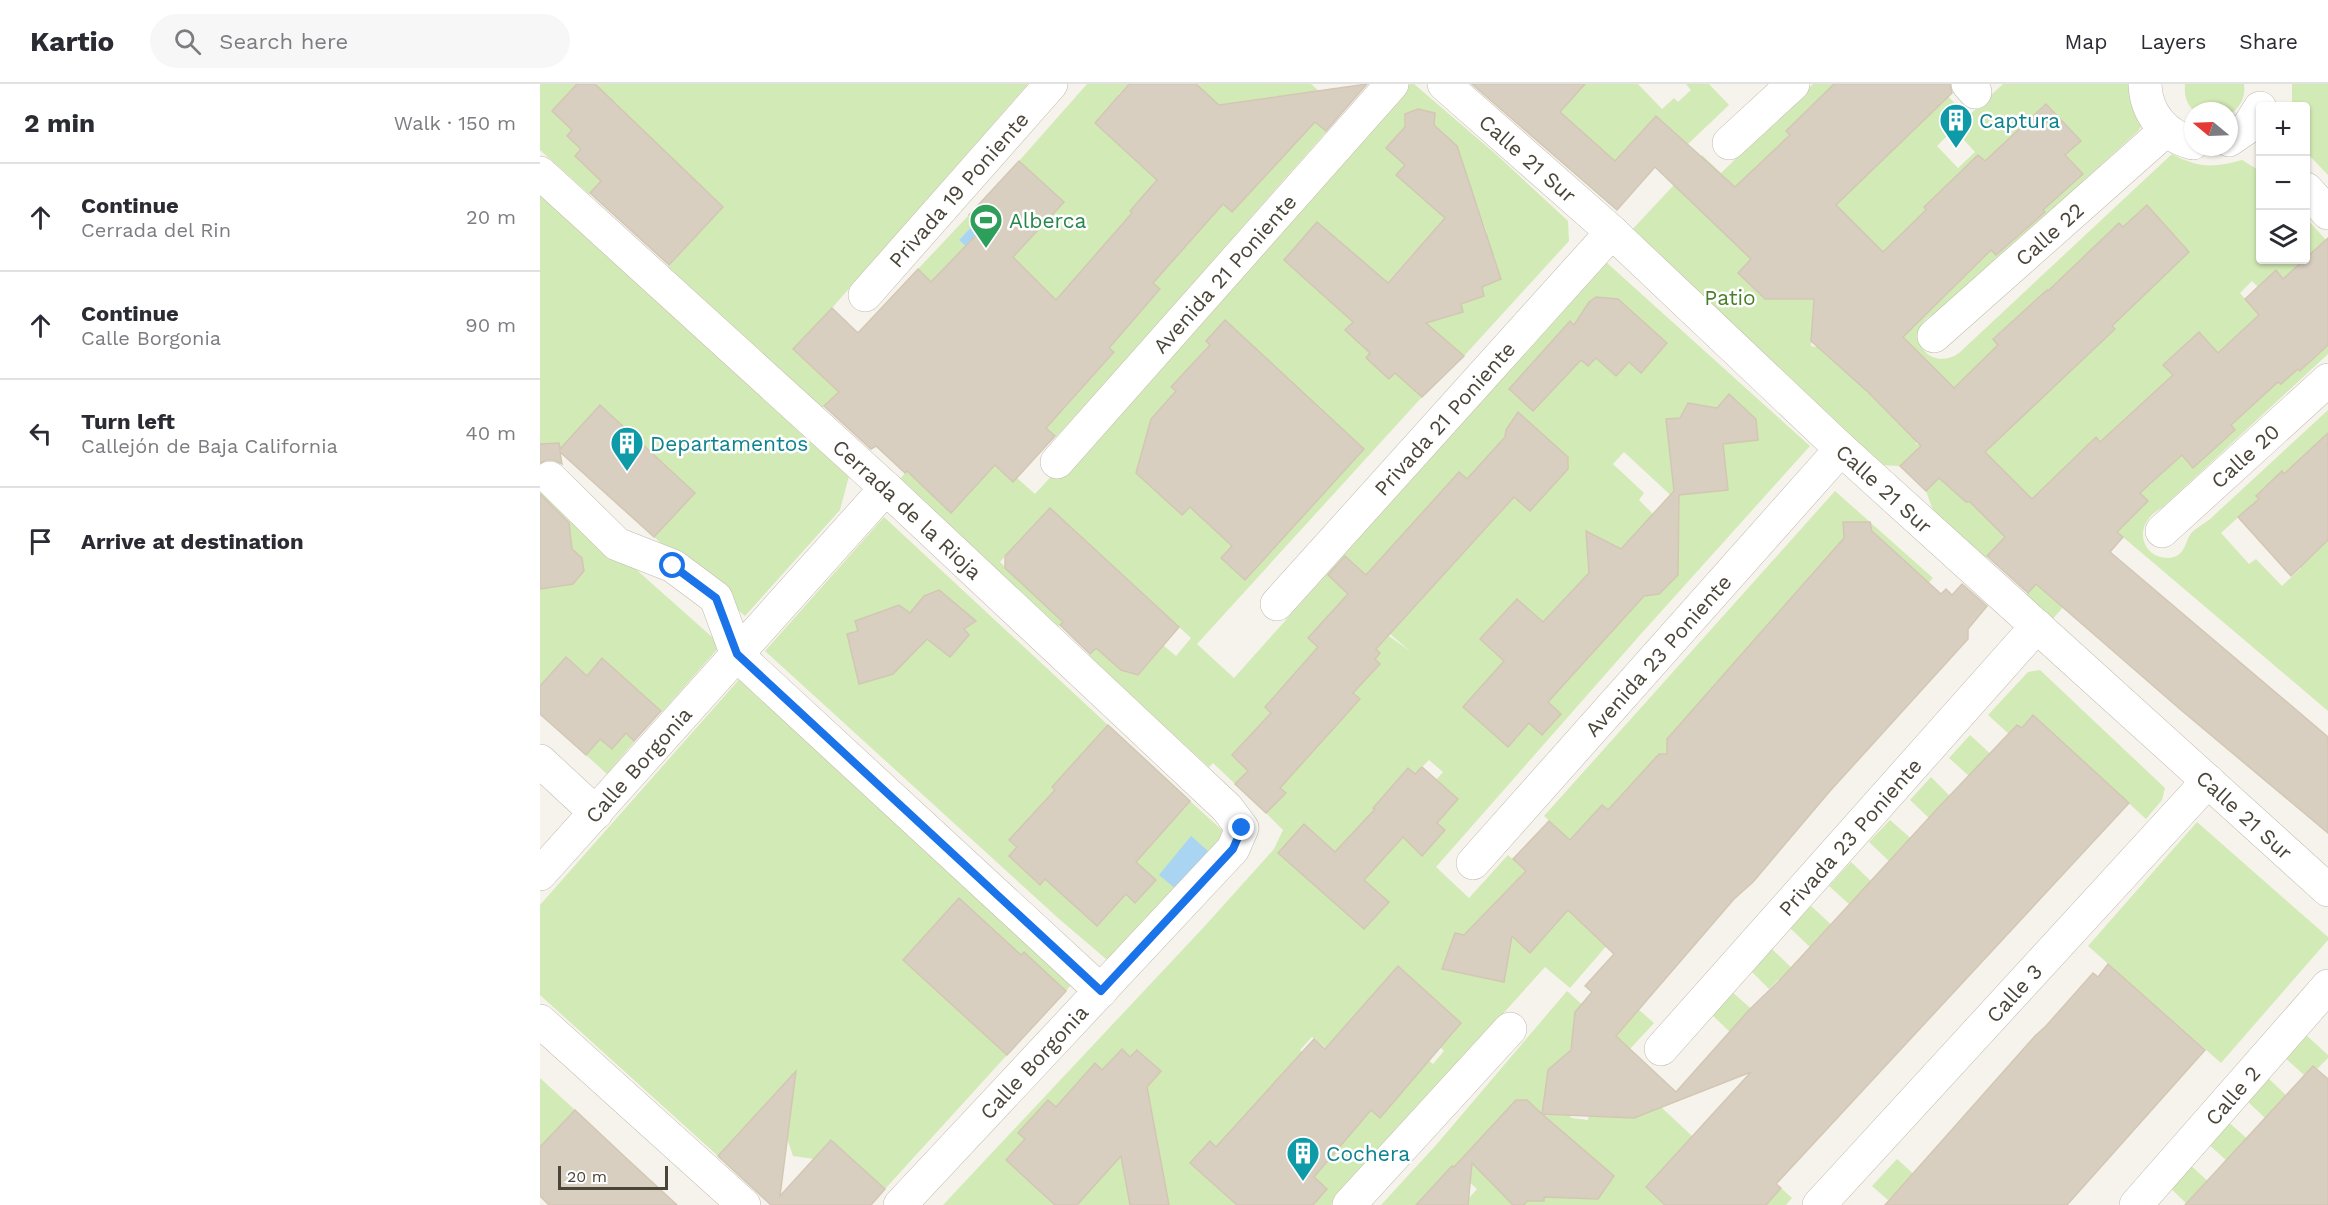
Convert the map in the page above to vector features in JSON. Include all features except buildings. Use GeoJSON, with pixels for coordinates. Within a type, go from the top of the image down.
{"type":"FeatureCollection","features":[{"type":"Feature","properties":{"kind":"street","name":"Privada 19 Poniente"},"geometry":{"type":"LineString","coordinates":[[866,295],[1051,84]]}},
{"type":"Feature","properties":{"kind":"street","name":"Avenida 21 Poniente"},"geometry":{"type":"LineString","coordinates":[[1057,462],[1392,84]]}},
{"type":"Feature","properties":{"kind":"street","name":"Calle 21 Sur"},"geometry":{"type":"LineString","coordinates":[[1444,84],[1612,232],[1841,449],[2328,890]]}},
{"type":"Feature","properties":{"kind":"street"},"geometry":{"type":"LineString","coordinates":[[1729,143],[1793,84]]}},
{"type":"Feature","properties":{"kind":"street"},"geometry":{"type":"LineString","coordinates":[[2145,84],[2146,96],[2153,115],[2179,137]]}},
{"type":"Feature","properties":{"kind":"street"},"geometry":{"type":"LineString","coordinates":[[2252,124],[2266,84]]}},
{"type":"Feature","properties":{"kind":"street","name":"Calle 22"},"geometry":{"type":"LineString","coordinates":[[1934,336],[2179,137]]}},
{"type":"Feature","properties":{"kind":"street","name":"Cerrada de la Rioja"},"geometry":{"type":"LineString","coordinates":[[540,173],[886,488],[1227,808],[1242,828],[1233,849],[1101,991]]}},
{"type":"Feature","properties":{"kind":"street"},"geometry":{"type":"LineString","coordinates":[[2310,193],[2328,213]]}},
{"type":"Feature","properties":{"kind":"street","name":"Privada 21 Poniente"},"geometry":{"type":"LineString","coordinates":[[1277,604],[1612,232]]}},
{"type":"Feature","properties":{"kind":"street","name":"Calle 20"},"geometry":{"type":"LineString","coordinates":[[2162,531],[2328,380]]}},
{"type":"Feature","properties":{"kind":"street","name":"Avenida 23 Poniente"},"geometry":{"type":"LineString","coordinates":[[1473,863],[1841,449]]}},
{"type":"Feature","properties":{"kind":"street"},"geometry":{"type":"LineString","coordinates":[[550,478],[617,544],[673,566],[716,598],[737,654]]}},
{"type":"Feature","properties":{"kind":"street","name":"Calle Borgonia"},"geometry":{"type":"LineString","coordinates":[[540,874],[886,488]]}},
{"type":"Feature","properties":{"kind":"street","name":"Privada 23 Poniente"},"geometry":{"type":"LineString","coordinates":[[1661,1049],[2037,626]]}},
{"type":"Feature","properties":{"kind":"street","name":"Calle Borgonia"},"geometry":{"type":"LineString","coordinates":[[737,654],[1101,991],[900,1205]]}},
{"type":"Feature","properties":{"kind":"street"},"geometry":{"type":"LineString","coordinates":[[540,761],[596,813]]}},
{"type":"Feature","properties":{"kind":"street","name":"Calle 3"},"geometry":{"type":"LineString","coordinates":[[1819,1205],[2208,781]]}},
{"type":"Feature","properties":{"kind":"street","name":"Calle 2"},"geometry":{"type":"LineString","coordinates":[[2136,1205],[2328,986]]}},
{"type":"Feature","properties":{"kind":"street"},"geometry":{"type":"LineString","coordinates":[[540,1021],[744,1205]]}},
{"type":"Feature","properties":{"kind":"street"},"geometry":{"type":"LineString","coordinates":[[1349,1205],[1510,1029]]}},
{"type":"Feature","properties":{"kind":"green space"},"geometry":{"type":"Polygon","coordinates":[[[540,84],[577,84],[552,111],[572,130],[567,136],[581,149],[575,156],[601,181],[589,194],[540,150],[540,84]]]}},
{"type":"Feature","properties":{"kind":"green space"},"geometry":{"type":"Polygon","coordinates":[[[595,84],[1028,84],[832,308],[793,349],[839,392],[821,409],[668,267],[723,207],[595,84]]]}},
{"type":"Feature","properties":{"kind":"green space"},"geometry":{"type":"Polygon","coordinates":[[[1087,84],[1128,84],[1118,95],[1133,109],[1118,125],[1104,112],[1095,123],[1146,170],[1196,84],[1311,84],[1329,100],[1280,113],[1278,96],[1235,103],[1315,122],[1327,131],[1056,437],[1035,417],[1026,377],[1063,410],[1114,353],[1077,318],[877,351],[858,332],[895,294],[911,309],[1043,287],[1013,257],[1063,202],[1019,161],[1087,84]],[[1137,217],[1116,340],[1160,290],[1147,278],[1179,254],[1205,224],[1137,217]]]}},
{"type":"Feature","properties":{"kind":"green space"},"geometry":{"type":"Polygon","coordinates":[[[1410,84],[1414,84],[1498,156],[1568,221],[1569,241],[1464,356],[1406,306],[1440,319],[1462,312],[1461,304],[1484,296],[1482,287],[1501,279],[1494,256],[1488,255],[1481,236],[1487,233],[1471,188],[1345,330],[1370,353],[1366,358],[1389,379],[1395,373],[1422,397],[1197,644],[1234,678],[1606,262],[1810,446],[1436,867],[1469,898],[1508,855],[1526,871],[1487,914],[1530,952],[1568,910],[1609,943],[1570,988],[1545,967],[1331,1205],[1313,1205],[1223,1152],[1210,1141],[1190,1163],[1237,1205],[1169,1205],[1158,1148],[1126,1183],[1130,1205],[1063,1205],[1126,1109],[1161,1071],[1138,1050],[1130,1057],[1122,1049],[1102,1070],[1095,1064],[1064,1098],[1093,1124],[1095,1141],[1048,1100],[1018,1133],[1025,1139],[1006,1159],[1055,1205],[943,1205],[1203,928],[1274,849],[1283,830],[1266,813],[1285,793],[1245,741],[1232,755],[1248,771],[1235,784],[1213,763],[1209,767],[1088,657],[1096,648],[1121,670],[1138,675],[1163,645],[1176,656],[1191,638],[1113,566],[1056,629],[898,481],[907,471],[951,513],[995,465],[1014,482],[1017,478],[1035,494],[1410,84]],[[1317,222],[1284,260],[1329,300],[1363,262],[1317,222]],[[1225,320],[1207,340],[1210,344],[1172,386],[1363,449],[1225,320]],[[1555,387],[1510,389],[1533,411],[1555,387]],[[1165,404],[1151,419],[1136,473],[1182,515],[1228,462],[1165,404]],[[1624,452],[1613,464],[1644,493],[1639,500],[1653,514],[1621,549],[1586,531],[1589,571],[1610,593],[1625,597],[1659,594],[1678,575],[1678,502],[1624,452]],[[1459,473],[1366,575],[1358,569],[1341,588],[1348,594],[1308,638],[1364,682],[1380,664],[1375,659],[1380,653],[1376,649],[1389,636],[1411,652],[1390,634],[1502,511],[1459,473]],[[1050,508],[1000,562],[1039,599],[1084,540],[1050,508]],[[1208,523],[1232,546],[1221,558],[1245,580],[1287,533],[1208,523]],[[1583,580],[1543,622],[1517,599],[1480,639],[1504,661],[1463,707],[1508,746],[1529,723],[1543,734],[1561,714],[1537,692],[1561,688],[1623,619],[1583,580]],[[1311,655],[1297,670],[1303,675],[1284,698],[1277,692],[1265,707],[1312,752],[1360,699],[1311,655]],[[1429,760],[1415,774],[1407,769],[1373,807],[1422,856],[1445,830],[1437,823],[1436,780],[1443,772],[1429,760]],[[1304,824],[1278,853],[1364,929],[1388,902],[1364,880],[1370,872],[1341,846],[1335,852],[1304,824]],[[1399,967],[1414,1048],[1433,1064],[1444,1051],[1440,1047],[1461,1023],[1399,967]],[[1312,1037],[1300,1050],[1368,1113],[1371,1110],[1380,1117],[1395,1101],[1312,1037]],[[1290,1148],[1318,1173],[1334,1154],[1330,1150],[1290,1148]]]}},
{"type":"Feature","properties":{"kind":"green space"},"geometry":{"type":"Polygon","coordinates":[[[1585,84],[1638,84],[1662,109],[1674,98],[1678,102],[1691,90],[1686,84],[1709,84],[1729,105],[1688,144],[1680,138],[1615,161],[1593,142],[1569,168],[1537,138],[1585,84]]]}},
{"type":"Feature","properties":{"kind":"green space","name":"Patio"},"geometry":{"type":"Polygon","coordinates":[[[1813,84],[1834,84],[1786,131],[1803,149],[1789,174],[1769,155],[1757,166],[1760,170],[1739,191],[1720,173],[1692,202],[1737,245],[1764,217],[1814,230],[1738,273],[1764,299],[1795,299],[1796,286],[1856,225],[1836,205],[1948,96],[1967,117],[2003,84],[2137,84],[2142,125],[2138,131],[1941,311],[1928,318],[1921,327],[1919,337],[1921,346],[1927,354],[1936,358],[1947,358],[1959,353],[2172,154],[2190,162],[2206,165],[2242,160],[2256,169],[2256,264],[2303,264],[2299,296],[2276,271],[2258,287],[2252,281],[2240,293],[2253,308],[2277,316],[2252,321],[2236,336],[2281,384],[2298,369],[2301,371],[2325,348],[2328,328],[2328,354],[2152,515],[2145,524],[2144,542],[2155,555],[2164,558],[2178,555],[2193,531],[2209,520],[2328,410],[2328,443],[2287,477],[2282,472],[2271,512],[2244,512],[2221,533],[2249,564],[2256,559],[2282,586],[2301,568],[2292,558],[2328,540],[2328,711],[2117,532],[2148,501],[2129,482],[2134,477],[2096,437],[2026,558],[2004,538],[1981,563],[1936,519],[1926,491],[1952,465],[1966,502],[1970,502],[1989,521],[2022,489],[1975,442],[2114,329],[2111,325],[2189,252],[2147,205],[2123,227],[2119,223],[2065,275],[2051,295],[2046,290],[2032,304],[2026,323],[2019,315],[1993,338],[1998,345],[1972,371],[1961,395],[1907,341],[1813,323],[1811,346],[1817,347],[1843,370],[1868,371],[1867,393],[1879,393],[1879,403],[1893,418],[1917,420],[1916,444],[1922,445],[1900,466],[1876,465],[1629,233],[1702,155],[1721,173],[1813,84]],[[2046,104],[2013,135],[2082,174],[2065,155],[2080,141],[2046,104]],[[1954,129],[1937,146],[1958,168],[1975,152],[1954,129]],[[1942,190],[1924,207],[1938,223],[1979,236],[1996,255],[2018,235],[1942,190]],[[1988,196],[2021,233],[2044,212],[1988,196]],[[1925,211],[1888,248],[1940,301],[1961,280],[1942,261],[1940,226],[1925,211]],[[2199,332],[2164,364],[2173,375],[2138,407],[2125,461],[2149,486],[2182,455],[2229,436],[2235,430],[2231,425],[2260,399],[2199,332]]]}},
{"type":"Feature","properties":{"kind":"green space"},"geometry":{"type":"Polygon","coordinates":[[[2185,84],[2244,84],[2243,98],[2238,107],[2238,102],[2188,102],[2185,84]]]}},
{"type":"Feature","properties":{"kind":"green space"},"geometry":{"type":"Polygon","coordinates":[[[2292,84],[2328,84],[2328,175],[2310,156],[2310,102],[2292,102],[2292,84]]]}},
{"type":"Feature","properties":{"kind":"green space"},"geometry":{"type":"Polygon","coordinates":[[[540,188],[849,476],[840,510],[745,616],[654,537],[695,493],[600,406],[559,450],[555,447],[540,464],[540,188]]]}},
{"type":"Feature","properties":{"kind":"green space"},"geometry":{"type":"Polygon","coordinates":[[[969,215],[976,222],[959,240],[1000,279],[948,265],[931,282],[918,269],[969,215]]]}},
{"type":"Feature","properties":{"kind":"green space"},"geometry":{"type":"Polygon","coordinates":[[[2310,222],[2326,240],[2310,255],[2310,222]]]}},
{"type":"Feature","properties":{"kind":"green space"},"geometry":{"type":"Polygon","coordinates":[[[540,484],[721,645],[662,712],[602,658],[587,676],[540,686],[540,484]]]}},
{"type":"Feature","properties":{"kind":"green space"},"geometry":{"type":"Polygon","coordinates":[[[1835,491],[1870,522],[1843,522],[1845,567],[1838,574],[1823,561],[1679,726],[1667,741],[1667,754],[1657,754],[1656,784],[1608,810],[1602,805],[1570,840],[1544,816],[1835,491]]]}},
{"type":"Feature","properties":{"kind":"green space"},"geometry":{"type":"Polygon","coordinates":[[[884,517],[1108,725],[1052,787],[1072,805],[1045,800],[1010,840],[1017,847],[1009,856],[1040,884],[1061,862],[1134,825],[1154,842],[1190,801],[1222,830],[1220,843],[1116,960],[1106,959],[765,651],[884,517]],[[1120,848],[1071,902],[1097,926],[1126,894],[1136,903],[1155,880],[1120,848]]]}},
{"type":"Feature","properties":{"kind":"green space"},"geometry":{"type":"Polygon","coordinates":[[[1870,522],[1933,578],[1915,598],[1907,563],[1873,531],[1870,522]]]}},
{"type":"Feature","properties":{"kind":"green space"},"geometry":{"type":"Polygon","coordinates":[[[2059,559],[2085,582],[2051,621],[2023,598],[2059,559]]]}},
{"type":"Feature","properties":{"kind":"green space"},"geometry":{"type":"Polygon","coordinates":[[[2040,670],[2165,788],[2162,800],[2146,819],[2033,715],[2022,728],[2017,724],[2009,734],[1988,715],[2028,672],[2040,670]]]}},
{"type":"Feature","properties":{"kind":"green space"},"geometry":{"type":"Polygon","coordinates":[[[743,675],[1075,980],[1066,991],[1024,952],[990,989],[974,975],[1005,940],[959,898],[903,960],[1007,1055],[885,1189],[831,1140],[814,1159],[793,1156],[787,1138],[791,1106],[776,1092],[718,1156],[540,995],[540,905],[743,675]]]}},
{"type":"Feature","properties":{"kind":"green space"},"geometry":{"type":"Polygon","coordinates":[[[626,733],[635,741],[607,774],[586,755],[600,739],[612,749],[626,733]]]}},
{"type":"Feature","properties":{"kind":"green space"},"geometry":{"type":"Polygon","coordinates":[[[1970,735],[1994,757],[1969,776],[1949,758],[1970,735]]]}},
{"type":"Feature","properties":{"kind":"green space"},"geometry":{"type":"Polygon","coordinates":[[[1931,777],[1954,800],[1929,818],[1910,800],[1931,777]]]}},
{"type":"Feature","properties":{"kind":"green space"},"geometry":{"type":"Polygon","coordinates":[[[1890,820],[1915,842],[1902,855],[1897,852],[1889,861],[1869,842],[1890,820]]]}},
{"type":"Feature","properties":{"kind":"green space"},"geometry":{"type":"Polygon","coordinates":[[[2197,822],[2328,937],[2328,940],[2221,1063],[2088,946],[2197,822]]]}},
{"type":"Feature","properties":{"kind":"green space"},"geometry":{"type":"Polygon","coordinates":[[[1851,862],[1875,885],[1858,895],[1849,904],[1829,886],[1851,862]]]}},
{"type":"Feature","properties":{"kind":"green space"},"geometry":{"type":"Polygon","coordinates":[[[1811,906],[1835,928],[1823,942],[1818,937],[1810,947],[1790,928],[1811,906]]]}},
{"type":"Feature","properties":{"kind":"green space"},"geometry":{"type":"Polygon","coordinates":[[[1771,948],[1795,971],[1783,984],[1778,980],[1769,989],[1750,970],[1771,948]]]}},
{"type":"Feature","properties":{"kind":"green space"},"geometry":{"type":"Polygon","coordinates":[[[1567,991],[1587,1009],[1570,1059],[1560,1107],[1572,1118],[1588,1120],[1590,1099],[1619,1114],[1634,1117],[1647,1109],[1661,1107],[1692,1136],[1646,1187],[1665,1205],[1468,1205],[1469,1198],[1477,1189],[1452,1166],[1425,1196],[1435,1205],[1381,1205],[1437,1144],[1567,991]]]}},
{"type":"Feature","properties":{"kind":"green space"},"geometry":{"type":"Polygon","coordinates":[[[1731,991],[1756,1013],[1730,1032],[1710,1013],[1731,991]]]}},
{"type":"Feature","properties":{"kind":"green space"},"geometry":{"type":"Polygon","coordinates":[[[1638,1009],[1654,1023],[1630,1049],[1609,1030],[1638,1009]]]}},
{"type":"Feature","properties":{"kind":"green space"},"geometry":{"type":"Polygon","coordinates":[[[2305,1034],[2328,1055],[2328,1058],[2317,1069],[2313,1066],[2304,1075],[2284,1057],[2305,1034]]]}},
{"type":"Feature","properties":{"kind":"green space"},"geometry":{"type":"Polygon","coordinates":[[[2266,1076],[2290,1099],[2278,1113],[2274,1109],[2265,1118],[2245,1099],[2266,1076]]]}},
{"type":"Feature","properties":{"kind":"green space"},"geometry":{"type":"Polygon","coordinates":[[[540,1078],[575,1110],[540,1147],[540,1078]]]}},
{"type":"Feature","properties":{"kind":"green space"},"geometry":{"type":"Polygon","coordinates":[[[2226,1120],[2251,1142],[2238,1155],[2234,1151],[2226,1160],[2206,1142],[2226,1120]]]}},
{"type":"Feature","properties":{"kind":"green space"},"geometry":{"type":"Polygon","coordinates":[[[1897,1159],[1918,1178],[1903,1193],[1899,1189],[1888,1200],[1872,1186],[1897,1159]]]}},
{"type":"Feature","properties":{"kind":"green space"},"geometry":{"type":"Polygon","coordinates":[[[2187,1162],[2212,1185],[2187,1204],[2167,1185],[2187,1162]]]}},
{"type":"Feature","properties":{"kind":"green space"},"geometry":{"type":"Polygon","coordinates":[[[1781,1188],[1792,1198],[1786,1205],[1766,1205],[1781,1188]]]}},
{"type":"Feature","properties":{"kind":"water","name":"Alberca"},"geometry":{"type":"Polygon","coordinates":[[[976,222],[1017,261],[1000,279],[959,240],[976,222]]]}},
{"type":"Feature","properties":{"kind":"water"},"geometry":{"type":"Polygon","coordinates":[[[1191,836],[1208,851],[1176,889],[1159,875],[1191,836]]]}},
{"type":"Feature","properties":{"kind":"place","name":"Captura"},"geometry":{"type":"Point","coordinates":[1956,149]}},
{"type":"Feature","properties":{"kind":"place","name":"Alberca"},"geometry":{"type":"Point","coordinates":[986,249]}},
{"type":"Feature","properties":{"kind":"place","name":"Departamentos"},"geometry":{"type":"Point","coordinates":[627,472]}},
{"type":"Feature","properties":{"kind":"place","name":"Cochera"},"geometry":{"type":"Point","coordinates":[1303,1182]}},
{"type":"Feature","properties":{"kind":"route"},"geometry":{"type":"LineString","coordinates":[[673,566],[716,598],[737,654],[1101,991],[1233,849],[1242,828]]}}]}
